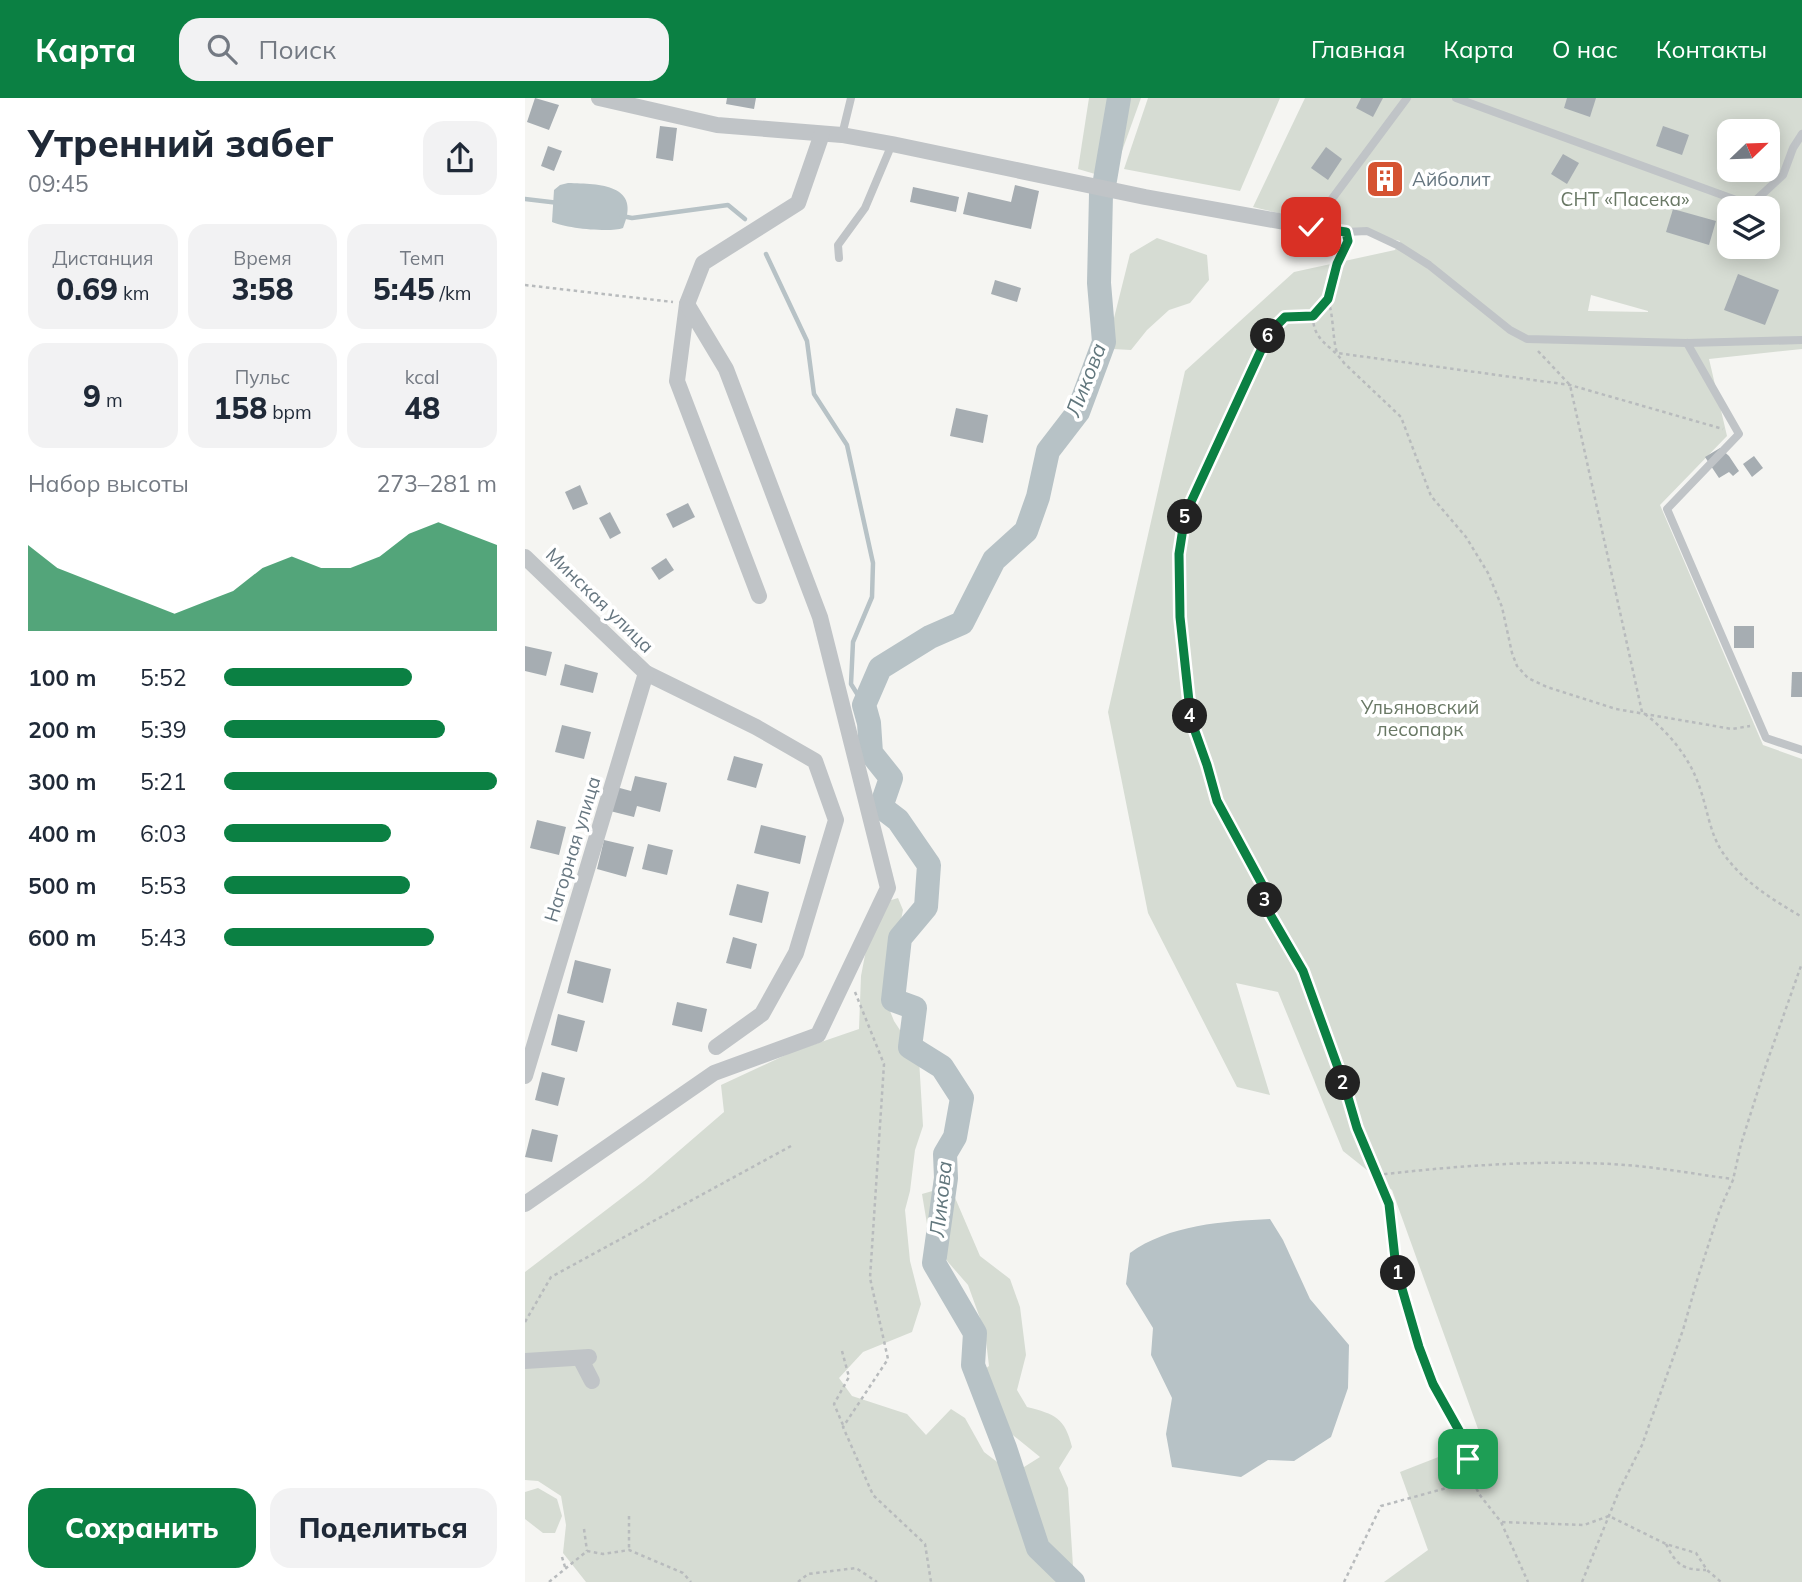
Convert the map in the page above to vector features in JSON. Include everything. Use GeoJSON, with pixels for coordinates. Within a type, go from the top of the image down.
{"type":"FeatureCollection","features":[{"type":"Feature","properties":{"kind":"street"},"geometry":{"type":"LineString","coordinates":[[599,98],[717,125],[842,135],[892,144],[1145,197],[1315,227]]}},
{"type":"Feature","properties":{"kind":"street"},"geometry":{"type":"LineString","coordinates":[[759,596],[677,381],[687,304],[703,263],[798,203],[822,134]]}},
{"type":"Feature","properties":{"kind":"street"},"geometry":{"type":"LineString","coordinates":[[525,1204],[714,1073],[818,1035],[888,888],[820,617],[726,369],[687,304]]}},
{"type":"Feature","properties":{"kind":"street","name":"Минская улица"},"geometry":{"type":"LineString","coordinates":[[525,557],[646,673],[755,727],[815,761],[837,820],[796,953],[762,1014],[716,1046]]}},
{"type":"Feature","properties":{"kind":"street","name":"Нагорная улица"},"geometry":{"type":"LineString","coordinates":[[525,1076],[646,673]]}},
{"type":"Feature","properties":{"kind":"street"},"geometry":{"type":"LineString","coordinates":[[525,1360],[585,1357],[592,1381]]}},
{"type":"Feature","properties":{"kind":"lane"},"geometry":{"type":"LineString","coordinates":[[842,135],[851,98]]}},
{"type":"Feature","properties":{"kind":"lane"},"geometry":{"type":"LineString","coordinates":[[1407,98],[1315,227],[1346,232],[1367,231],[1399,246],[1429,265],[1510,330],[1527,339],[1687,343],[1802,340]]}},
{"type":"Feature","properties":{"kind":"lane"},"geometry":{"type":"LineString","coordinates":[[1456,98],[1747,204],[1757,199],[1783,175],[1793,148],[1802,134]]}},
{"type":"Feature","properties":{"kind":"lane"},"geometry":{"type":"LineString","coordinates":[[839,258],[838,245],[865,208],[892,144]]}},
{"type":"Feature","properties":{"kind":"lane"},"geometry":{"type":"LineString","coordinates":[[1687,343],[1739,433],[1667,509],[1766,738],[1802,750]]}},
{"type":"Feature","properties":{"kind":"path"},"geometry":{"type":"LineString","coordinates":[[1346,232],[1348,241],[1337,264],[1328,299],[1313,316],[1313,328],[1317,337],[1401,417],[1431,496],[1466,537],[1488,573],[1502,607],[1517,666],[1528,678],[1548,687],[1616,709],[1732,729],[1761,725]]}},
{"type":"Feature","properties":{"kind":"path"},"geometry":{"type":"LineString","coordinates":[[525,285],[687,304]]}},
{"type":"Feature","properties":{"kind":"path"},"geometry":{"type":"LineString","coordinates":[[1328,299],[1332,337],[1337,354]]}},
{"type":"Feature","properties":{"kind":"path"},"geometry":{"type":"LineString","coordinates":[[1313,316],[1285,317],[1269,333],[1185,515],[1179,554],[1180,617],[1191,720],[1217,801],[1263,886],[1267,909],[1303,971],[1357,1128],[1389,1204],[1396,1268],[1433,1384],[1461,1434],[1479,1494],[1501,1522],[1528,1582]]}},
{"type":"Feature","properties":{"kind":"path"},"geometry":{"type":"LineString","coordinates":[[1527,339],[1570,385],[1642,712],[1658,723],[1674,741],[1698,781],[1722,852],[1760,892],[1802,917]]}},
{"type":"Feature","properties":{"kind":"path"},"geometry":{"type":"LineString","coordinates":[[1337,354],[1570,385],[1739,433]]}},
{"type":"Feature","properties":{"kind":"path"},"geometry":{"type":"LineString","coordinates":[[1582,1582],[1619,1491],[1642,1445],[1683,1330],[1720,1209],[1734,1180],[1741,1144],[1766,1065],[1802,963]]}},
{"type":"Feature","properties":{"kind":"path"},"geometry":{"type":"LineString","coordinates":[[843,1427],[888,1359],[870,1278],[884,1064],[848,974]]}},
{"type":"Feature","properties":{"kind":"path"},"geometry":{"type":"LineString","coordinates":[[525,1322],[551,1277],[792,1146]]}},
{"type":"Feature","properties":{"kind":"path"},"geometry":{"type":"LineString","coordinates":[[1377,1175],[1517,1163],[1613,1164],[1734,1180]]}},
{"type":"Feature","properties":{"kind":"path"},"geometry":{"type":"LineString","coordinates":[[842,1350],[849,1377],[834,1404],[873,1495],[925,1544],[931,1582]]}},
{"type":"Feature","properties":{"kind":"path"},"geometry":{"type":"LineString","coordinates":[[1343,1582],[1381,1506],[1473,1481]]}},
{"type":"Feature","properties":{"kind":"path"},"geometry":{"type":"LineString","coordinates":[[629,1516],[629,1550]]}},
{"type":"Feature","properties":{"kind":"path"},"geometry":{"type":"LineString","coordinates":[[1501,1522],[1584,1525],[1609,1516],[1666,1544],[1696,1553],[1707,1570],[1721,1582]]}},
{"type":"Feature","properties":{"kind":"path"},"geometry":{"type":"LineString","coordinates":[[584,1529],[587,1551]]}},
{"type":"Feature","properties":{"kind":"path"},"geometry":{"type":"LineString","coordinates":[[1666,1544],[1675,1561],[1691,1570],[1707,1570]]}},
{"type":"Feature","properties":{"kind":"path"},"geometry":{"type":"LineString","coordinates":[[549,1582],[587,1551],[603,1554],[629,1550],[683,1573],[691,1582]]}},
{"type":"Feature","properties":{"kind":"path"},"geometry":{"type":"LineString","coordinates":[[562,1557],[565,1567]]}},
{"type":"Feature","properties":{"kind":"path"},"geometry":{"type":"LineString","coordinates":[[798,1582],[808,1574],[856,1568],[877,1582]]}},
{"type":"Feature","properties":{"kind":"green space"},"geometry":{"type":"Polygon","coordinates":[[[1089,98],[1141,98],[1112,179],[1078,169],[1089,98]]]}},
{"type":"Feature","properties":{"kind":"green space"},"geometry":{"type":"Polygon","coordinates":[[[1148,98],[1280,98],[1240,191],[1124,169],[1148,98]]]}},
{"type":"Feature","properties":{"kind":"green space","name":"Ульяновский лесопарк"},"geometry":{"type":"Polygon","coordinates":[[[1305,98],[1802,98],[1802,349],[1709,359],[1727,436],[1660,505],[1763,745],[1802,759],[1802,1582],[1384,1582],[1428,1550],[1400,1472],[1482,1440],[1392,1190],[1343,1151],[1278,992],[1236,983],[1270,1095],[1237,1087],[1148,913],[1108,712],[1185,371],[1294,272],[1395,250],[1400,241],[1253,207],[1305,98]],[[1591,295],[1588,311],[1648,312],[1648,311],[1591,295]]]}},
{"type":"Feature","properties":{"kind":"green space"},"geometry":{"type":"Polygon","coordinates":[[[1157,238],[1207,255],[1209,280],[1190,303],[1169,310],[1147,330],[1131,350],[1113,349],[1111,330],[1130,254],[1157,238]]]}},
{"type":"Feature","properties":{"kind":"green space"},"geometry":{"type":"Polygon","coordinates":[[[898,898],[903,910],[895,950],[884,980],[886,1001],[894,1021],[919,1059],[923,1126],[915,1150],[905,1210],[910,1261],[921,1304],[912,1332],[863,1352],[839,1378],[852,1396],[907,1414],[926,1435],[951,1409],[965,1418],[984,1452],[1013,1474],[1040,1457],[998,1423],[968,1382],[989,1366],[985,1332],[968,1285],[948,1262],[928,1230],[922,1194],[950,1186],[980,1256],[1010,1279],[1020,1307],[1026,1355],[1017,1390],[1027,1407],[1052,1415],[1062,1423],[1069,1437],[1072,1447],[1059,1468],[1068,1488],[1074,1582],[586,1582],[563,1553],[566,1525],[561,1496],[538,1481],[525,1480],[525,1272],[644,1181],[724,1112],[721,1085],[792,1052],[859,1029],[861,976],[866,950],[888,901],[898,898]]]}},
{"type":"Feature","properties":{"kind":"green space"},"geometry":{"type":"Polygon","coordinates":[[[538,1488],[557,1499],[562,1516],[555,1533],[543,1533],[525,1519],[525,1492],[538,1488]]]}},
{"type":"Feature","properties":{"kind":"shaded area"},"geometry":{"type":"Polygon","coordinates":[[[568,183],[593,184],[615,189],[627,203],[623,228],[587,229],[552,222],[554,190],[568,183]]]}},
{"type":"Feature","properties":{"kind":"shaded area"},"geometry":{"type":"Polygon","coordinates":[[[1270,1219],[1283,1240],[1310,1299],[1349,1345],[1348,1388],[1331,1437],[1294,1461],[1268,1460],[1241,1477],[1172,1467],[1166,1434],[1172,1398],[1151,1355],[1153,1328],[1126,1284],[1130,1253],[1161,1236],[1179,1230],[1216,1223],[1270,1219]]]}},
{"type":"Feature","properties":{"kind":"building"},"geometry":{"type":"Polygon","coordinates":[[[535,98],[559,105],[549,130],[527,122],[535,98]]]}},
{"type":"Feature","properties":{"kind":"building"},"geometry":{"type":"Polygon","coordinates":[[[727,98],[756,98],[754,109],[726,104],[727,98]]]}},
{"type":"Feature","properties":{"kind":"building"},"geometry":{"type":"Polygon","coordinates":[[[1361,98],[1383,98],[1373,117],[1356,108],[1361,98]]]}},
{"type":"Feature","properties":{"kind":"building"},"geometry":{"type":"Polygon","coordinates":[[[1567,98],[1596,98],[1590,117],[1564,108],[1567,98]]]}},
{"type":"Feature","properties":{"kind":"building"},"geometry":{"type":"Polygon","coordinates":[[[660,126],[677,128],[673,161],[656,158],[660,126]]]}},
{"type":"Feature","properties":{"kind":"building"},"geometry":{"type":"Polygon","coordinates":[[[1663,126],[1689,135],[1682,155],[1656,146],[1663,126]]]}},
{"type":"Feature","properties":{"kind":"building"},"geometry":{"type":"Polygon","coordinates":[[[548,146],[562,151],[554,171],[541,166],[548,146]]]}},
{"type":"Feature","properties":{"kind":"building"},"geometry":{"type":"Polygon","coordinates":[[[1326,147],[1342,159],[1328,180],[1311,168],[1326,147]]]}},
{"type":"Feature","properties":{"kind":"building"},"geometry":{"type":"Polygon","coordinates":[[[1563,154],[1579,163],[1567,184],[1551,174],[1563,154]]]}},
{"type":"Feature","properties":{"kind":"building","name":"Айболит"},"geometry":{"type":"Polygon","coordinates":[[[1383,162],[1402,176],[1387,195],[1369,182],[1383,162]]]}},
{"type":"Feature","properties":{"kind":"building"},"geometry":{"type":"Polygon","coordinates":[[[1015,185],[1039,191],[1031,229],[963,214],[968,192],[1011,202],[1015,185]]]}},
{"type":"Feature","properties":{"kind":"building"},"geometry":{"type":"Polygon","coordinates":[[[913,187],[959,197],[956,212],[910,202],[913,187]]]}},
{"type":"Feature","properties":{"kind":"building"},"geometry":{"type":"Polygon","coordinates":[[[1673,209],[1716,221],[1709,245],[1666,232],[1673,209]]]}},
{"type":"Feature","properties":{"kind":"building"},"geometry":{"type":"Polygon","coordinates":[[[1738,274],[1779,290],[1765,325],[1724,310],[1738,274]]]}},
{"type":"Feature","properties":{"kind":"building"},"geometry":{"type":"Polygon","coordinates":[[[995,280],[1021,288],[1017,302],[991,294],[995,280]]]}},
{"type":"Feature","properties":{"kind":"building"},"geometry":{"type":"Polygon","coordinates":[[[956,408],[988,415],[983,443],[950,436],[956,408]]]}},
{"type":"Feature","properties":{"kind":"building"},"geometry":{"type":"Polygon","coordinates":[[[1720,448],[1739,471],[1733,476],[1729,472],[1719,478],[1705,457],[1720,448]]]}},
{"type":"Feature","properties":{"kind":"building"},"geometry":{"type":"Polygon","coordinates":[[[1754,456],[1763,468],[1752,477],[1743,464],[1754,456]]]}},
{"type":"Feature","properties":{"kind":"building"},"geometry":{"type":"Polygon","coordinates":[[[580,485],[588,504],[573,510],[565,492],[580,485]]]}},
{"type":"Feature","properties":{"kind":"building"},"geometry":{"type":"Polygon","coordinates":[[[688,503],[695,517],[673,528],[666,514],[688,503]]]}},
{"type":"Feature","properties":{"kind":"building"},"geometry":{"type":"Polygon","coordinates":[[[610,512],[621,533],[610,539],[599,518],[610,512]]]}},
{"type":"Feature","properties":{"kind":"building"},"geometry":{"type":"Polygon","coordinates":[[[666,558],[674,570],[659,580],[651,568],[666,558]]]}},
{"type":"Feature","properties":{"kind":"building"},"geometry":{"type":"Polygon","coordinates":[[[1734,626],[1754,626],[1754,648],[1734,648],[1734,626]]]}},
{"type":"Feature","properties":{"kind":"building"},"geometry":{"type":"Polygon","coordinates":[[[525,646],[552,652],[546,676],[525,671],[525,646]]]}},
{"type":"Feature","properties":{"kind":"building"},"geometry":{"type":"Polygon","coordinates":[[[565,664],[598,673],[593,693],[560,685],[565,664]]]}},
{"type":"Feature","properties":{"kind":"building"},"geometry":{"type":"Polygon","coordinates":[[[1792,672],[1802,672],[1802,697],[1791,697],[1792,672]]]}},
{"type":"Feature","properties":{"kind":"building"},"geometry":{"type":"Polygon","coordinates":[[[562,725],[591,732],[584,759],[555,752],[562,725]]]}},
{"type":"Feature","properties":{"kind":"building"},"geometry":{"type":"Polygon","coordinates":[[[734,756],[763,764],[756,788],[727,780],[734,756]]]}},
{"type":"Feature","properties":{"kind":"building"},"geometry":{"type":"Polygon","coordinates":[[[635,776],[667,783],[660,812],[637,806],[634,817],[610,811],[616,787],[631,791],[635,776]]]}},
{"type":"Feature","properties":{"kind":"building"},"geometry":{"type":"Polygon","coordinates":[[[537,820],[566,827],[559,855],[530,848],[537,820]]]}},
{"type":"Feature","properties":{"kind":"building"},"geometry":{"type":"Polygon","coordinates":[[[761,825],[806,836],[800,864],[754,853],[761,825]]]}},
{"type":"Feature","properties":{"kind":"building"},"geometry":{"type":"Polygon","coordinates":[[[604,840],[634,847],[626,877],[597,869],[604,840]]]}},
{"type":"Feature","properties":{"kind":"building"},"geometry":{"type":"Polygon","coordinates":[[[648,844],[673,850],[667,875],[642,869],[648,844]]]}},
{"type":"Feature","properties":{"kind":"building"},"geometry":{"type":"Polygon","coordinates":[[[737,884],[769,892],[762,923],[729,915],[737,884]]]}},
{"type":"Feature","properties":{"kind":"building"},"geometry":{"type":"Polygon","coordinates":[[[733,937],[757,944],[751,969],[726,963],[733,937]]]}},
{"type":"Feature","properties":{"kind":"building"},"geometry":{"type":"Polygon","coordinates":[[[575,960],[611,969],[603,1003],[567,993],[575,960]]]}},
{"type":"Feature","properties":{"kind":"building"},"geometry":{"type":"Polygon","coordinates":[[[677,1002],[707,1009],[702,1032],[672,1025],[677,1002]]]}},
{"type":"Feature","properties":{"kind":"building"},"geometry":{"type":"Polygon","coordinates":[[[558,1014],[585,1021],[577,1052],[551,1045],[558,1014]]]}},
{"type":"Feature","properties":{"kind":"building"},"geometry":{"type":"Polygon","coordinates":[[[542,1072],[565,1078],[558,1106],[535,1100],[542,1072]]]}},
{"type":"Feature","properties":{"kind":"building"},"geometry":{"type":"Polygon","coordinates":[[[532,1129],[558,1135],[552,1162],[525,1157],[532,1129]]]}},
{"type":"Feature","properties":{"kind":"waterway","name":"Ликова"},"geometry":{"type":"LineString","coordinates":[[1105,180],[1119,98]]}},
{"type":"Feature","properties":{"kind":"waterway","name":"Ликова"},"geometry":{"type":"LineString","coordinates":[[1073,1582],[1038,1548],[1005,1448],[973,1365],[975,1333],[934,1263],[946,1178],[945,1154],[955,1137],[962,1098],[942,1067],[910,1047],[915,1008],[893,1000],[900,938],[926,907],[929,865],[898,820],[881,807],[891,778],[871,753],[869,723],[864,705],[880,668],[930,637],[962,623],[994,560],[1026,531],[1038,497],[1048,451],[1078,412],[1104,342],[1099,283],[1101,194]]}},
{"type":"Feature","properties":{"kind":"waterway"},"geometry":{"type":"LineString","coordinates":[[525,199],[559,203]]}},
{"type":"Feature","properties":{"kind":"waterway"},"geometry":{"type":"LineString","coordinates":[[622,216],[632,218],[728,205],[745,219]]}},
{"type":"Feature","properties":{"kind":"waterway"},"geometry":{"type":"LineString","coordinates":[[766,254],[807,341],[814,394],[847,445],[873,563],[872,597],[853,642],[851,684],[864,705]]}},
{"type":"Feature","properties":{"kind":"place","name":"Айболит"},"geometry":{"type":"Point","coordinates":[1385,179]}},
{"type":"Feature","properties":{"kind":"route"},"geometry":{"type":"LineString","coordinates":[[1311,227],[1346,232],[1348,241],[1337,264],[1328,299],[1313,316],[1285,317],[1269,333],[1185,515],[1179,554],[1180,617],[1185,673],[1191,720],[1217,801],[1263,886],[1267,909],[1303,971],[1357,1128],[1389,1204],[1396,1268],[1419,1347],[1433,1384],[1461,1434],[1468,1459]]}},
{"type":"Feature","properties":{"kind":"park label","name":"СНТ «Пасека»"},"geometry":{"type":"Point","coordinates":[1625,199]}}]}
